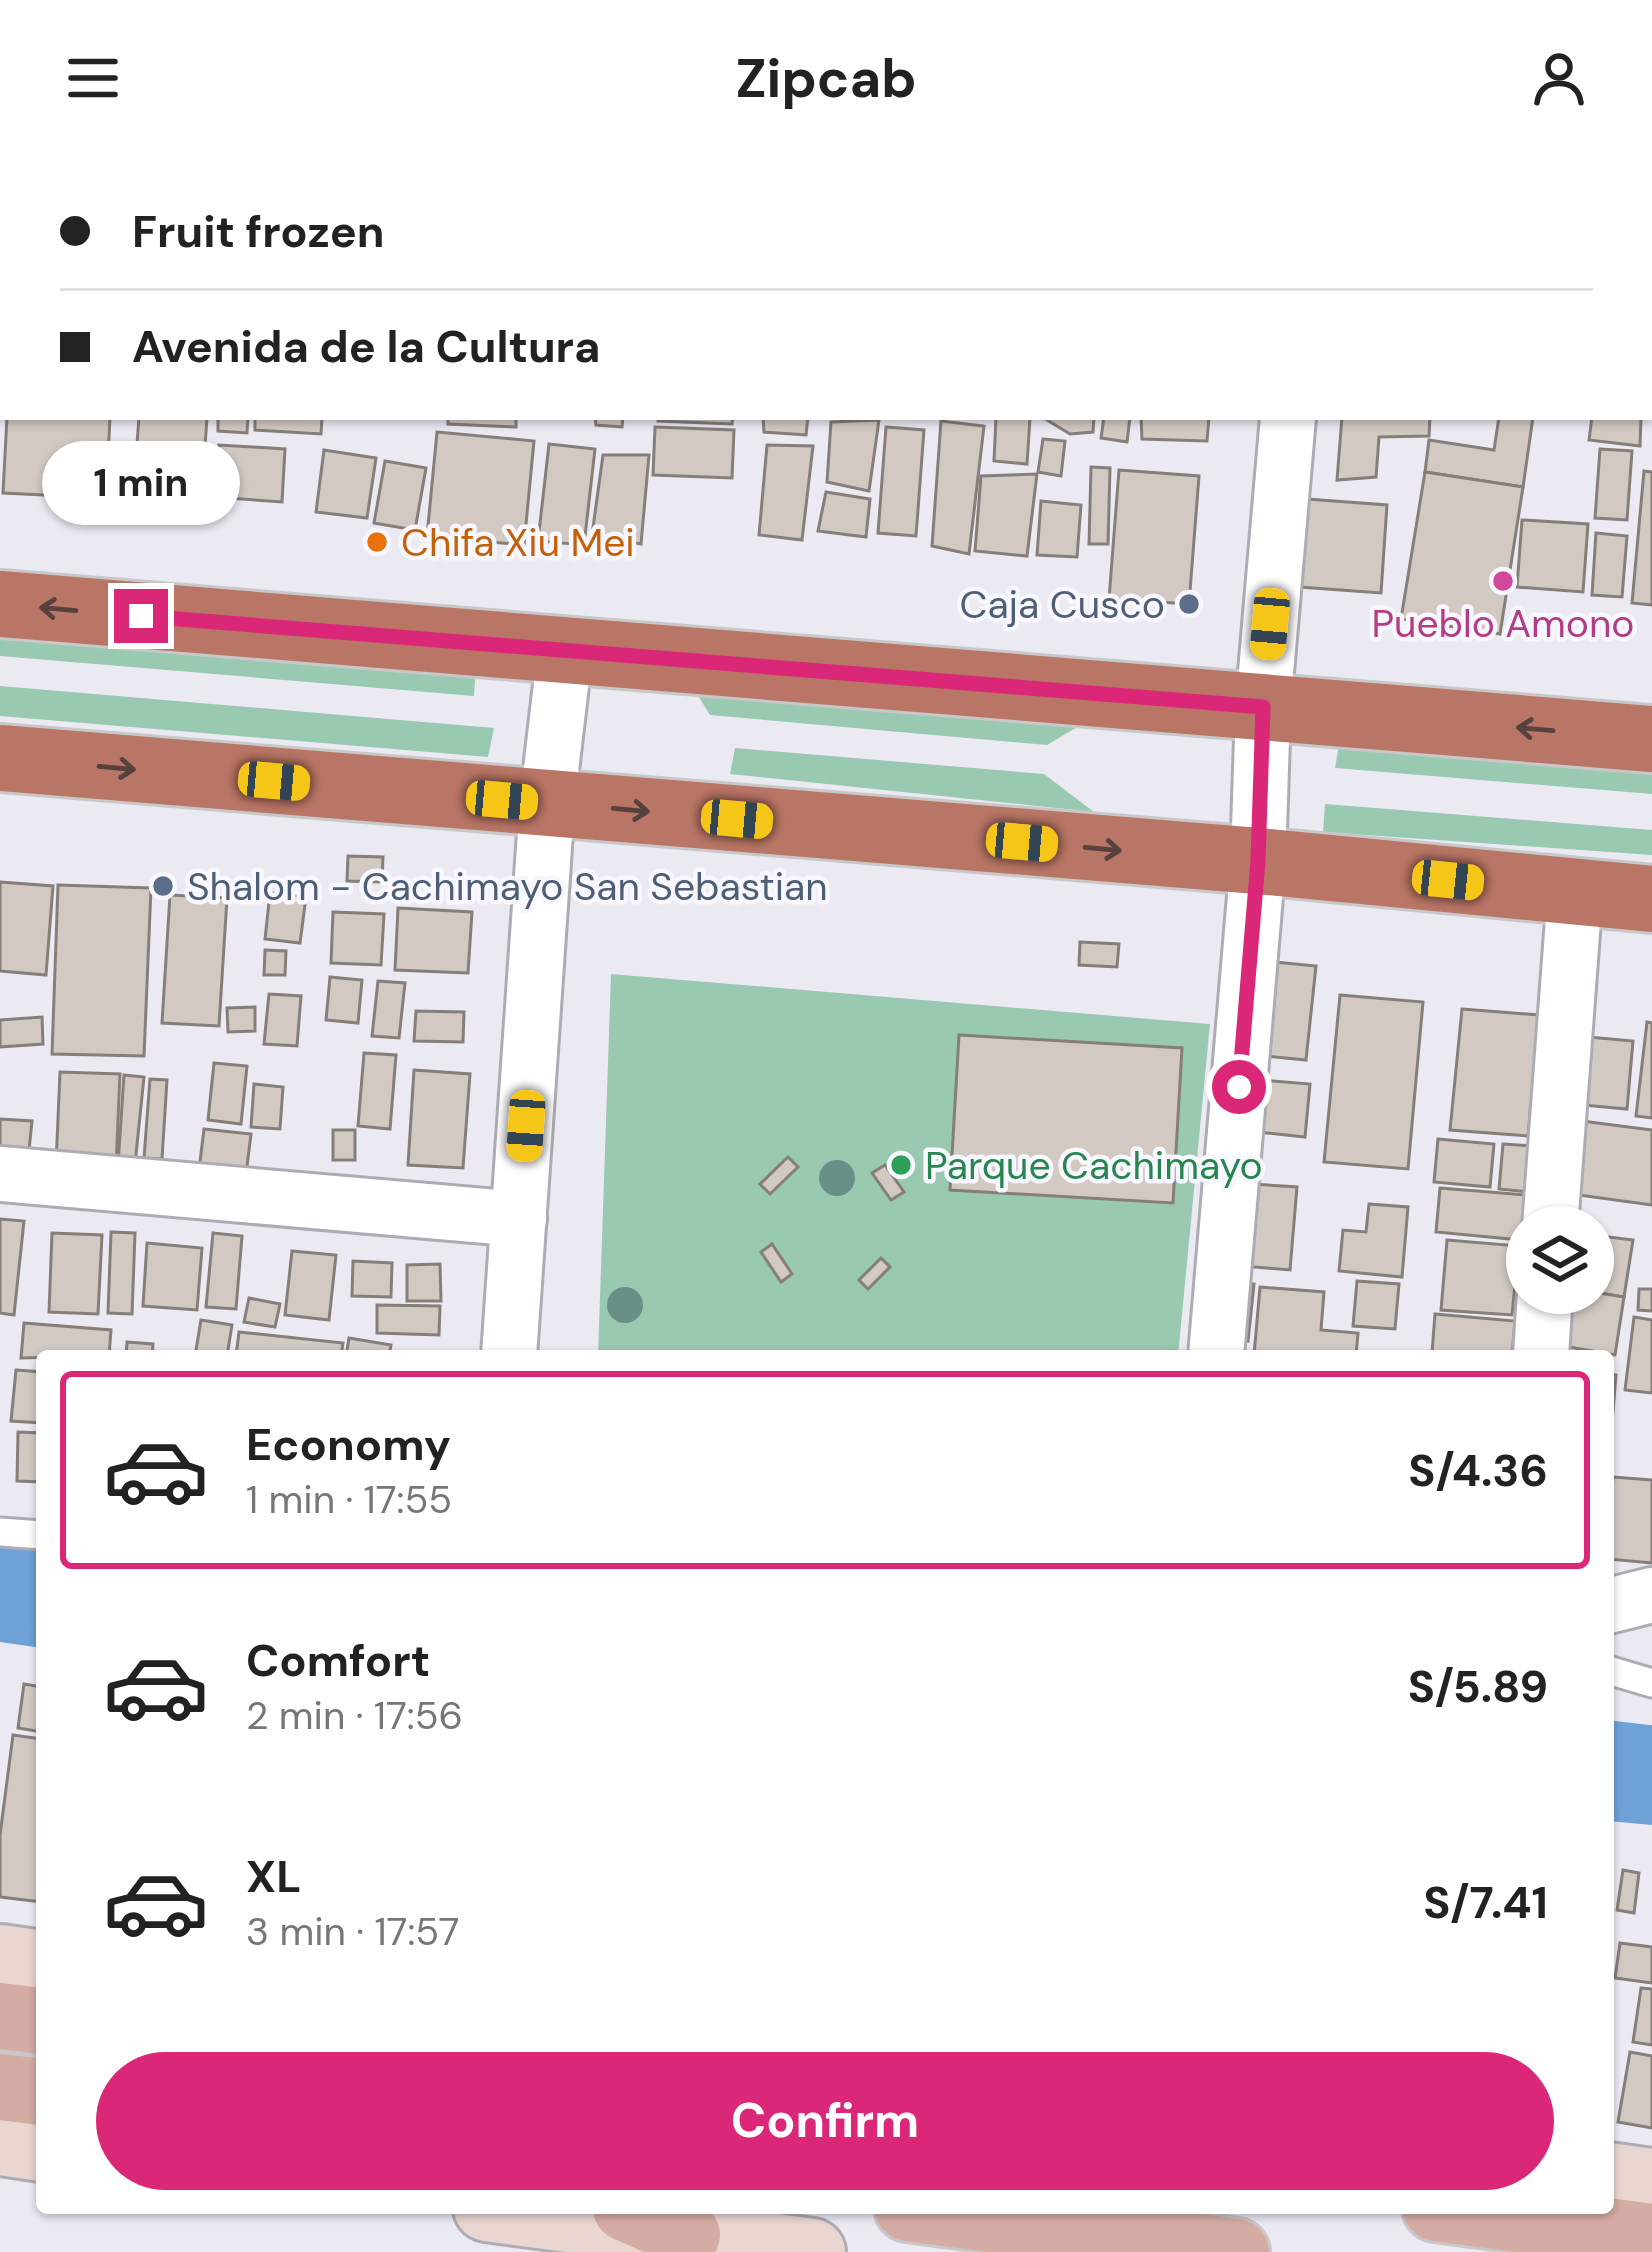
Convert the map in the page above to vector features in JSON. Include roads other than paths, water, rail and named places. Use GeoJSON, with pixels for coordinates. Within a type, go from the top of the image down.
{"type":"FeatureCollection","features":[{"type":"Feature","properties":{"kind":"highway"},"geometry":{"type":"LineString","coordinates":[[0,604],[1652,739]]}},
{"type":"Feature","properties":{"kind":"highway"},"geometry":{"type":"LineString","coordinates":[[0,758],[1258,861],[1652,899]]}},
{"type":"Feature","properties":{"kind":"main road"},"geometry":{"type":"LineString","coordinates":[[0,1958],[36,1963]]}},
{"type":"Feature","properties":{"kind":"main road"},"geometry":{"type":"LineString","coordinates":[[0,2016],[36,2020]]}},
{"type":"Feature","properties":{"kind":"main road"},"geometry":{"type":"LineString","coordinates":[[0,2086],[36,2091]]}},
{"type":"Feature","properties":{"kind":"main road"},"geometry":{"type":"LineString","coordinates":[[0,2142],[36,2147]]}},
{"type":"Feature","properties":{"kind":"main road"},"geometry":{"type":"LineString","coordinates":[[1614,2177],[1652,2182]]}},
{"type":"Feature","properties":{"kind":"main road"},"geometry":{"type":"LineString","coordinates":[[531,2214],[812,2252]]}},
{"type":"Feature","properties":{"kind":"main road"},"geometry":{"type":"LineString","coordinates":[[640,2214],[687,2235]]}},
{"type":"Feature","properties":{"kind":"main road"},"geometry":{"type":"LineString","coordinates":[[953,2214],[1237,2252]]}},
{"type":"Feature","properties":{"kind":"main road"},"geometry":{"type":"LineString","coordinates":[[1481,2214],[1652,2237]]}},
{"type":"Feature","properties":{"kind":"street"},"geometry":{"type":"LineString","coordinates":[[1217,1350],[1258,861],[1263,707],[1288,420]]}},
{"type":"Feature","properties":{"kind":"street"},"geometry":{"type":"LineString","coordinates":[[509,1350],[547,804],[565,651]]}},
{"type":"Feature","properties":{"kind":"street"},"geometry":{"type":"LineString","coordinates":[[1552,1206],[1575,893]]}},
{"type":"Feature","properties":{"kind":"street"},"geometry":{"type":"LineString","coordinates":[[0,1174],[519,1219]]}},
{"type":"Feature","properties":{"kind":"street"},"geometry":{"type":"LineString","coordinates":[[1540,1350],[1543,1314]]}},
{"type":"Feature","properties":{"kind":"street"},"geometry":{"type":"LineString","coordinates":[[1614,1604],[1652,1594]]}},
{"type":"Feature","properties":{"kind":"lane"},"geometry":{"type":"LineString","coordinates":[[0,1532],[36,1535]]}},
{"type":"Feature","properties":{"kind":"lane"},"geometry":{"type":"LineString","coordinates":[[1614,1672],[1652,1683]]}},
{"type":"Feature","properties":{"kind":"water"},"geometry":{"type":"Polygon","coordinates":[[[0,1582],[36,1586],[36,1647],[0,1642],[0,1582]]]}},
{"type":"Feature","properties":{"kind":"water"},"geometry":{"type":"Polygon","coordinates":[[[1614,1765],[1652,1769],[1652,1825],[1614,1822],[1614,1765]]]}},
{"type":"Feature","properties":{"kind":"waterway"},"geometry":{"type":"LineString","coordinates":[[0,1582],[36,1586]]}},
{"type":"Feature","properties":{"kind":"waterway"},"geometry":{"type":"LineString","coordinates":[[1614,1765],[1652,1769]]}},
{"type":"Feature","properties":{"kind":"place","name":"Chifa Xiu Mei"},"geometry":{"type":"Point","coordinates":[377,542]}},
{"type":"Feature","properties":{"kind":"place","name":"Pueblo Amono"},"geometry":{"type":"Point","coordinates":[1503,581]}},
{"type":"Feature","properties":{"kind":"place","name":"Caja Cusco"},"geometry":{"type":"Point","coordinates":[1189,604]}},
{"type":"Feature","properties":{"kind":"place","name":"Shalom - Cachimayo San Sebastian"},"geometry":{"type":"Point","coordinates":[163,886]}},
{"type":"Feature","properties":{"kind":"place","name":"Parque Cachimayo"},"geometry":{"type":"Point","coordinates":[901,1165]}}]}
